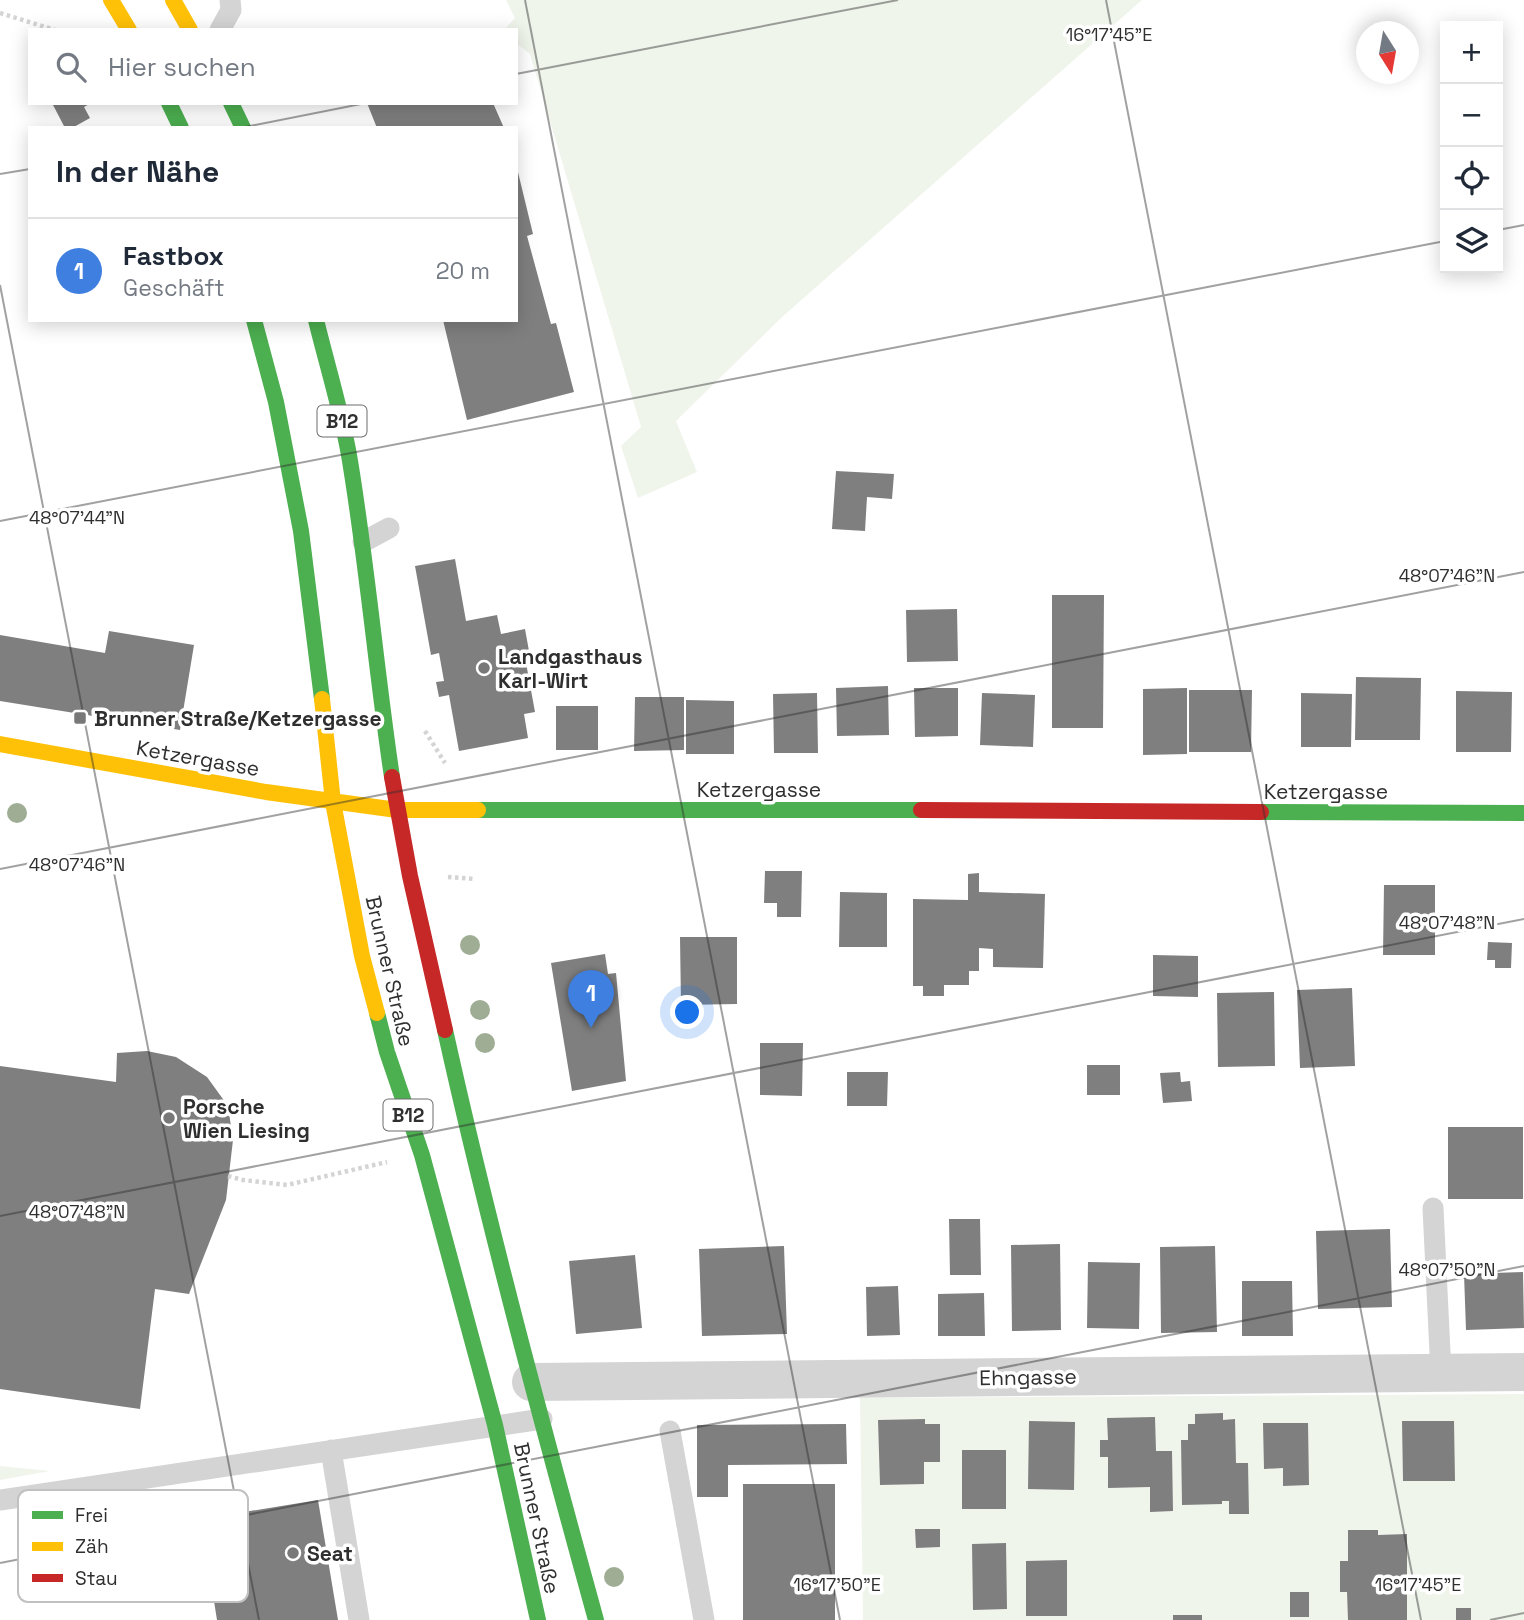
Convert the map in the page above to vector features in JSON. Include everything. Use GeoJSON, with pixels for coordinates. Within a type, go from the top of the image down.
{"type":"FeatureCollection","features":[{"type":"Feature","properties":{"kind":"main road"},"geometry":{"type":"LineString","coordinates":[[111,0],[128,28]]}},
{"type":"Feature","properties":{"kind":"main road"},"geometry":{"type":"LineString","coordinates":[[173,0],[189,28]]}},
{"type":"Feature","properties":{"kind":"main road"},"geometry":{"type":"LineString","coordinates":[[170,105],[180,126]]}},
{"type":"Feature","properties":{"kind":"main road"},"geometry":{"type":"LineString","coordinates":[[232,105],[242,126]]}},
{"type":"Feature","properties":{"kind":"main road","name":"Brunner Straße"},"geometry":{"type":"LineString","coordinates":[[255,322],[276,402],[301,531],[333,802],[362,956],[387,1052],[422,1155],[495,1425],[538,1620]]}},
{"type":"Feature","properties":{"kind":"main road","name":"Brunner Straße"},"geometry":{"type":"LineString","coordinates":[[316,322],[348,451],[363,542],[397,810],[471,1148],[596,1620]]}},
{"type":"Feature","properties":{"kind":"main road","name":"Ketzergasse"},"geometry":{"type":"LineString","coordinates":[[0,744],[198,780],[397,810],[1524,813]]}},
{"type":"Feature","properties":{"kind":"street","name":"Ehngasse"},"geometry":{"type":"LineString","coordinates":[[531,1382],[1524,1372]]}},
{"type":"Feature","properties":{"kind":"lane"},"geometry":{"type":"LineString","coordinates":[[221,28],[231,10],[230,0]]}},
{"type":"Feature","properties":{"kind":"lane"},"geometry":{"type":"LineString","coordinates":[[363,542],[389,528]]}},
{"type":"Feature","properties":{"kind":"lane"},"geometry":{"type":"LineString","coordinates":[[1433,1208],[1441,1373]]}},
{"type":"Feature","properties":{"kind":"lane"},"geometry":{"type":"LineString","coordinates":[[66,1490],[542,1419]]}},
{"type":"Feature","properties":{"kind":"lane"},"geometry":{"type":"LineString","coordinates":[[670,1431],[704,1620]]}},
{"type":"Feature","properties":{"kind":"lane"},"geometry":{"type":"LineString","coordinates":[[331,1450],[359,1620]]}},
{"type":"Feature","properties":{"kind":"lane"},"geometry":{"type":"LineString","coordinates":[[0,1500],[18,1497]]}},
{"type":"Feature","properties":{"kind":"path"},"geometry":{"type":"LineString","coordinates":[[0,13],[49,28]]}},
{"type":"Feature","properties":{"kind":"path"},"geometry":{"type":"LineString","coordinates":[[228,1176],[287,1185],[422,1155]]}},
{"type":"Feature","properties":{"kind":"shaded area"},"geometry":{"type":"Polygon","coordinates":[[[506,0],[1142,0],[781,318],[676,421],[697,472],[638,498],[621,446],[641,427],[530,54],[518,45],[518,28],[506,28],[515,18],[506,0]]]}},
{"type":"Feature","properties":{"kind":"shaded area"},"geometry":{"type":"Polygon","coordinates":[[[1524,1394],[1524,1620],[863,1620],[860,1398],[1524,1394]]]}},
{"type":"Feature","properties":{"kind":"shaded area"},"geometry":{"type":"Polygon","coordinates":[[[0,1466],[50,1471],[0,1480],[0,1466]]]}},
{"type":"Feature","properties":{"kind":"building"},"geometry":{"type":"Polygon","coordinates":[[[53,105],[88,105],[84,107],[90,118],[76,126],[64,126],[53,105]]]}},
{"type":"Feature","properties":{"kind":"building"},"geometry":{"type":"Polygon","coordinates":[[[368,105],[494,105],[503,126],[376,126],[368,105]]]}},
{"type":"Feature","properties":{"kind":"building"},"geometry":{"type":"Polygon","coordinates":[[[518,172],[533,234],[527,236],[551,324],[556,323],[574,392],[467,420],[443,322],[518,322],[518,172]]]}},
{"type":"Feature","properties":{"kind":"building"},"geometry":{"type":"Polygon","coordinates":[[[836,471],[894,474],[892,499],[867,497],[865,531],[832,529],[836,471]]]}},
{"type":"Feature","properties":{"kind":"building","name":"Landgasthaus Karl-Wirt"},"geometry":{"type":"Polygon","coordinates":[[[455,559],[466,621],[497,615],[501,634],[525,629],[529,651],[524,652],[535,712],[524,714],[528,738],[459,751],[449,695],[439,697],[436,682],[444,681],[439,653],[431,655],[415,566],[455,559]]]}},
{"type":"Feature","properties":{"kind":"building"},"geometry":{"type":"Polygon","coordinates":[[[1052,595],[1104,595],[1103,728],[1052,728],[1052,595]]]}},
{"type":"Feature","properties":{"kind":"building"},"geometry":{"type":"Polygon","coordinates":[[[957,609],[958,661],[907,662],[906,610],[957,609]]]}},
{"type":"Feature","properties":{"kind":"building"},"geometry":{"type":"Polygon","coordinates":[[[109,631],[194,645],[180,730],[0,701],[0,635],[105,653],[109,631]]]}},
{"type":"Feature","properties":{"kind":"building"},"geometry":{"type":"Polygon","coordinates":[[[1356,677],[1421,678],[1420,740],[1355,740],[1356,677]]]}},
{"type":"Feature","properties":{"kind":"building"},"geometry":{"type":"Polygon","coordinates":[[[888,686],[889,735],[837,736],[836,688],[888,686]]]}},
{"type":"Feature","properties":{"kind":"building"},"geometry":{"type":"Polygon","coordinates":[[[914,688],[958,688],[958,736],[915,737],[914,688]]]}},
{"type":"Feature","properties":{"kind":"building"},"geometry":{"type":"Polygon","coordinates":[[[1187,688],[1187,754],[1143,755],[1143,689],[1187,688]]]}},
{"type":"Feature","properties":{"kind":"building"},"geometry":{"type":"Polygon","coordinates":[[[1189,690],[1252,690],[1251,752],[1189,752],[1189,690]]]}},
{"type":"Feature","properties":{"kind":"building"},"geometry":{"type":"Polygon","coordinates":[[[1456,691],[1512,692],[1511,752],[1456,752],[1456,691]]]}},
{"type":"Feature","properties":{"kind":"building"},"geometry":{"type":"Polygon","coordinates":[[[817,693],[818,753],[774,753],[773,694],[817,693]]]}},
{"type":"Feature","properties":{"kind":"building"},"geometry":{"type":"Polygon","coordinates":[[[982,693],[1035,695],[1033,747],[980,745],[982,693]]]}},
{"type":"Feature","properties":{"kind":"building"},"geometry":{"type":"Polygon","coordinates":[[[1301,693],[1352,694],[1351,747],[1301,747],[1301,693]]]}},
{"type":"Feature","properties":{"kind":"building"},"geometry":{"type":"Polygon","coordinates":[[[635,697],[684,697],[684,750],[634,751],[635,697]]]}},
{"type":"Feature","properties":{"kind":"building"},"geometry":{"type":"Polygon","coordinates":[[[686,700],[734,701],[734,754],[686,754],[686,700]]]}},
{"type":"Feature","properties":{"kind":"building"},"geometry":{"type":"Polygon","coordinates":[[[556,706],[598,706],[598,750],[556,750],[556,706]]]}},
{"type":"Feature","properties":{"kind":"building"},"geometry":{"type":"Polygon","coordinates":[[[765,871],[802,871],[801,917],[777,917],[777,903],[764,903],[765,871]]]}},
{"type":"Feature","properties":{"kind":"building"},"geometry":{"type":"Polygon","coordinates":[[[979,873],[979,892],[1045,894],[1043,968],[993,967],[993,949],[979,948],[979,971],[969,971],[969,985],[944,985],[944,996],[923,996],[923,986],[913,986],[913,899],[968,900],[968,874],[979,873]]]}},
{"type":"Feature","properties":{"kind":"building"},"geometry":{"type":"Polygon","coordinates":[[[1384,885],[1435,885],[1435,955],[1383,955],[1384,885]]]}},
{"type":"Feature","properties":{"kind":"building"},"geometry":{"type":"Polygon","coordinates":[[[840,892],[887,893],[887,947],[839,947],[840,892]]]}},
{"type":"Feature","properties":{"kind":"building"},"geometry":{"type":"Polygon","coordinates":[[[680,937],[737,937],[737,1004],[681,1005],[680,937]]]}},
{"type":"Feature","properties":{"kind":"building"},"geometry":{"type":"Polygon","coordinates":[[[1488,942],[1512,943],[1511,968],[1495,968],[1495,960],[1487,960],[1488,942]]]}},
{"type":"Feature","properties":{"kind":"building"},"geometry":{"type":"Polygon","coordinates":[[[605,954],[608,974],[616,973],[626,1081],[572,1091],[551,963],[605,954]]]}},
{"type":"Feature","properties":{"kind":"building"},"geometry":{"type":"Polygon","coordinates":[[[1153,955],[1198,956],[1198,997],[1153,996],[1153,955]]]}},
{"type":"Feature","properties":{"kind":"building"},"geometry":{"type":"Polygon","coordinates":[[[1352,988],[1355,1066],[1300,1068],[1297,990],[1352,988]]]}},
{"type":"Feature","properties":{"kind":"building"},"geometry":{"type":"Polygon","coordinates":[[[1274,992],[1275,1066],[1218,1067],[1217,993],[1274,992]]]}},
{"type":"Feature","properties":{"kind":"building"},"geometry":{"type":"Polygon","coordinates":[[[760,1043],[803,1043],[802,1096],[760,1095],[760,1043]]]}},
{"type":"Feature","properties":{"kind":"building"},"geometry":{"type":"Polygon","coordinates":[[[147,1051],[176,1057],[207,1077],[228,1106],[233,1140],[226,1200],[189,1294],[155,1289],[140,1409],[0,1389],[0,1066],[116,1082],[117,1053],[147,1051]]]}},
{"type":"Feature","properties":{"kind":"building"},"geometry":{"type":"Polygon","coordinates":[[[1087,1065],[1120,1065],[1120,1095],[1087,1095],[1087,1065]]]}},
{"type":"Feature","properties":{"kind":"building"},"geometry":{"type":"Polygon","coordinates":[[[847,1072],[888,1072],[887,1106],[847,1106],[847,1072]]]}},
{"type":"Feature","properties":{"kind":"building"},"geometry":{"type":"Polygon","coordinates":[[[1180,1072],[1181,1082],[1190,1081],[1192,1101],[1163,1103],[1160,1073],[1180,1072]]]}},
{"type":"Feature","properties":{"kind":"building"},"geometry":{"type":"Polygon","coordinates":[[[1448,1127],[1523,1127],[1523,1199],[1448,1199],[1448,1127]]]}},
{"type":"Feature","properties":{"kind":"building"},"geometry":{"type":"Polygon","coordinates":[[[949,1219],[980,1219],[981,1275],[950,1275],[949,1219]]]}},
{"type":"Feature","properties":{"kind":"building"},"geometry":{"type":"Polygon","coordinates":[[[1390,1229],[1392,1307],[1318,1309],[1316,1231],[1390,1229]]]}},
{"type":"Feature","properties":{"kind":"building"},"geometry":{"type":"Polygon","coordinates":[[[1060,1244],[1061,1330],[1012,1331],[1011,1245],[1060,1244]]]}},
{"type":"Feature","properties":{"kind":"building"},"geometry":{"type":"Polygon","coordinates":[[[784,1246],[787,1334],[702,1336],[699,1249],[784,1246]]]}},
{"type":"Feature","properties":{"kind":"building"},"geometry":{"type":"Polygon","coordinates":[[[1215,1246],[1217,1332],[1161,1333],[1160,1247],[1215,1246]]]}},
{"type":"Feature","properties":{"kind":"building"},"geometry":{"type":"Polygon","coordinates":[[[635,1255],[642,1328],[576,1334],[569,1261],[635,1255]]]}},
{"type":"Feature","properties":{"kind":"building"},"geometry":{"type":"Polygon","coordinates":[[[1088,1262],[1140,1263],[1139,1329],[1087,1328],[1088,1262]]]}},
{"type":"Feature","properties":{"kind":"building"},"geometry":{"type":"Polygon","coordinates":[[[1523,1272],[1524,1328],[1466,1330],[1464,1274],[1523,1272]]]}},
{"type":"Feature","properties":{"kind":"building"},"geometry":{"type":"Polygon","coordinates":[[[1242,1281],[1292,1281],[1293,1336],[1242,1336],[1242,1281]]]}},
{"type":"Feature","properties":{"kind":"building"},"geometry":{"type":"Polygon","coordinates":[[[898,1286],[900,1335],[867,1336],[866,1287],[898,1286]]]}},
{"type":"Feature","properties":{"kind":"building"},"geometry":{"type":"Polygon","coordinates":[[[984,1293],[985,1336],[938,1336],[938,1294],[984,1293]]]}},
{"type":"Feature","properties":{"kind":"building"},"geometry":{"type":"Polygon","coordinates":[[[1223,1413],[1223,1420],[1235,1419],[1236,1463],[1248,1463],[1249,1514],[1229,1514],[1229,1501],[1222,1501],[1222,1504],[1182,1505],[1181,1440],[1188,1440],[1188,1424],[1195,1424],[1195,1414],[1223,1413]]]}},
{"type":"Feature","properties":{"kind":"building"},"geometry":{"type":"Polygon","coordinates":[[[1155,1417],[1156,1451],[1172,1451],[1173,1511],[1150,1512],[1150,1487],[1108,1488],[1108,1457],[1100,1457],[1100,1440],[1108,1440],[1107,1418],[1155,1417]]]}},
{"type":"Feature","properties":{"kind":"building"},"geometry":{"type":"Polygon","coordinates":[[[925,1419],[925,1424],[940,1424],[940,1462],[924,1462],[924,1484],[880,1485],[878,1420],[925,1419]]]}},
{"type":"Feature","properties":{"kind":"building"},"geometry":{"type":"Polygon","coordinates":[[[1029,1421],[1075,1422],[1074,1490],[1028,1489],[1029,1421]]]}},
{"type":"Feature","properties":{"kind":"building"},"geometry":{"type":"Polygon","coordinates":[[[1402,1421],[1454,1421],[1455,1481],[1403,1481],[1402,1421]]]}},
{"type":"Feature","properties":{"kind":"building"},"geometry":{"type":"Polygon","coordinates":[[[1263,1423],[1308,1423],[1309,1485],[1283,1486],[1283,1468],[1264,1469],[1263,1423]]]}},
{"type":"Feature","properties":{"kind":"building"},"geometry":{"type":"Polygon","coordinates":[[[846,1424],[847,1464],[728,1465],[728,1497],[697,1497],[697,1425],[846,1424]]]}},
{"type":"Feature","properties":{"kind":"building"},"geometry":{"type":"Polygon","coordinates":[[[962,1450],[1006,1450],[1006,1509],[962,1509],[962,1450]]]}},
{"type":"Feature","properties":{"kind":"building"},"geometry":{"type":"Polygon","coordinates":[[[743,1484],[835,1484],[835,1620],[743,1620],[743,1484]]]}},
{"type":"Feature","properties":{"kind":"building"},"geometry":{"type":"Polygon","coordinates":[[[318,1500],[338,1620],[217,1620],[214,1602],[248,1602],[248,1511],[318,1500]]]}},
{"type":"Feature","properties":{"kind":"building"},"geometry":{"type":"Polygon","coordinates":[[[915,1529],[940,1529],[940,1547],[916,1548],[915,1529]]]}},
{"type":"Feature","properties":{"kind":"building"},"geometry":{"type":"Polygon","coordinates":[[[1348,1530],[1378,1530],[1378,1535],[1407,1534],[1407,1620],[1348,1620],[1347,1592],[1340,1592],[1340,1561],[1348,1561],[1348,1530]]]}},
{"type":"Feature","properties":{"kind":"building"},"geometry":{"type":"Polygon","coordinates":[[[1006,1543],[1007,1609],[973,1610],[972,1544],[1006,1543]]]}},
{"type":"Feature","properties":{"kind":"building"},"geometry":{"type":"Polygon","coordinates":[[[1067,1560],[1067,1616],[1026,1616],[1026,1561],[1067,1560]]]}},
{"type":"Feature","properties":{"kind":"building"},"geometry":{"type":"Polygon","coordinates":[[[1290,1592],[1309,1592],[1309,1617],[1290,1617],[1290,1592]]]}},
{"type":"Feature","properties":{"kind":"building"},"geometry":{"type":"Polygon","coordinates":[[[1456,1608],[1471,1608],[1471,1620],[1456,1620],[1456,1608]]]}},
{"type":"Feature","properties":{"kind":"building"},"geometry":{"type":"Polygon","coordinates":[[[1173,1615],[1202,1615],[1202,1620],[1173,1620],[1173,1615]]]}},
{"type":"Feature","properties":{"kind":"traffic: fast"},"geometry":{"type":"LineString","coordinates":[[170,105],[180,126]]}},
{"type":"Feature","properties":{"kind":"traffic: fast"},"geometry":{"type":"LineString","coordinates":[[232,105],[242,126]]}},
{"type":"Feature","properties":{"kind":"traffic: fast"},"geometry":{"type":"LineString","coordinates":[[255,322],[276,402],[301,531],[322,699]]}},
{"type":"Feature","properties":{"kind":"traffic: fast"},"geometry":{"type":"LineString","coordinates":[[317,322],[349,455],[392,777]]}},
{"type":"Feature","properties":{"kind":"traffic: fast"},"geometry":{"type":"LineString","coordinates":[[478,810],[921,810]]}},
{"type":"Feature","properties":{"kind":"traffic: fast"},"geometry":{"type":"LineString","coordinates":[[1261,812],[1524,813]]}},
{"type":"Feature","properties":{"kind":"traffic: fast"},"geometry":{"type":"LineString","coordinates":[[377,1013],[387,1052],[422,1155],[495,1425],[538,1620]]}},
{"type":"Feature","properties":{"kind":"traffic: fast"},"geometry":{"type":"LineString","coordinates":[[445,1030],[498,1252],[596,1620]]}},
{"type":"Feature","properties":{"kind":"traffic: slow"},"geometry":{"type":"LineString","coordinates":[[111,0],[128,28]]}},
{"type":"Feature","properties":{"kind":"traffic: slow"},"geometry":{"type":"LineString","coordinates":[[173,0],[189,28]]}},
{"type":"Feature","properties":{"kind":"traffic: slow"},"geometry":{"type":"LineString","coordinates":[[322,699],[333,802],[362,956],[377,1013]]}},
{"type":"Feature","properties":{"kind":"traffic: slow"},"geometry":{"type":"LineString","coordinates":[[0,744],[266,792],[397,810],[478,810]]}},
{"type":"Feature","properties":{"kind":"traffic: jam"},"geometry":{"type":"LineString","coordinates":[[392,777],[410,876],[445,1030]]}},
{"type":"Feature","properties":{"kind":"traffic: jam"},"geometry":{"type":"LineString","coordinates":[[921,810],[1261,812]]}},
{"type":"Feature","properties":{"kind":"place","name":"Landgasthaus Karl-Wirt"},"geometry":{"type":"Point","coordinates":[484,668]}},
{"type":"Feature","properties":{"kind":"place","name":"Brunner Straße/Ketzergasse"},"geometry":{"type":"Point","coordinates":[80,718]}},
{"type":"Feature","properties":{"kind":"place","name":"Fastbox"},"geometry":{"type":"Point","coordinates":[591,1028]}},
{"type":"Feature","properties":{"kind":"place","name":"Porsche Wien Liesing"},"geometry":{"type":"Point","coordinates":[169,1118]}},
{"type":"Feature","properties":{"kind":"place","name":"Seat"},"geometry":{"type":"Point","coordinates":[293,1553]}}]}
